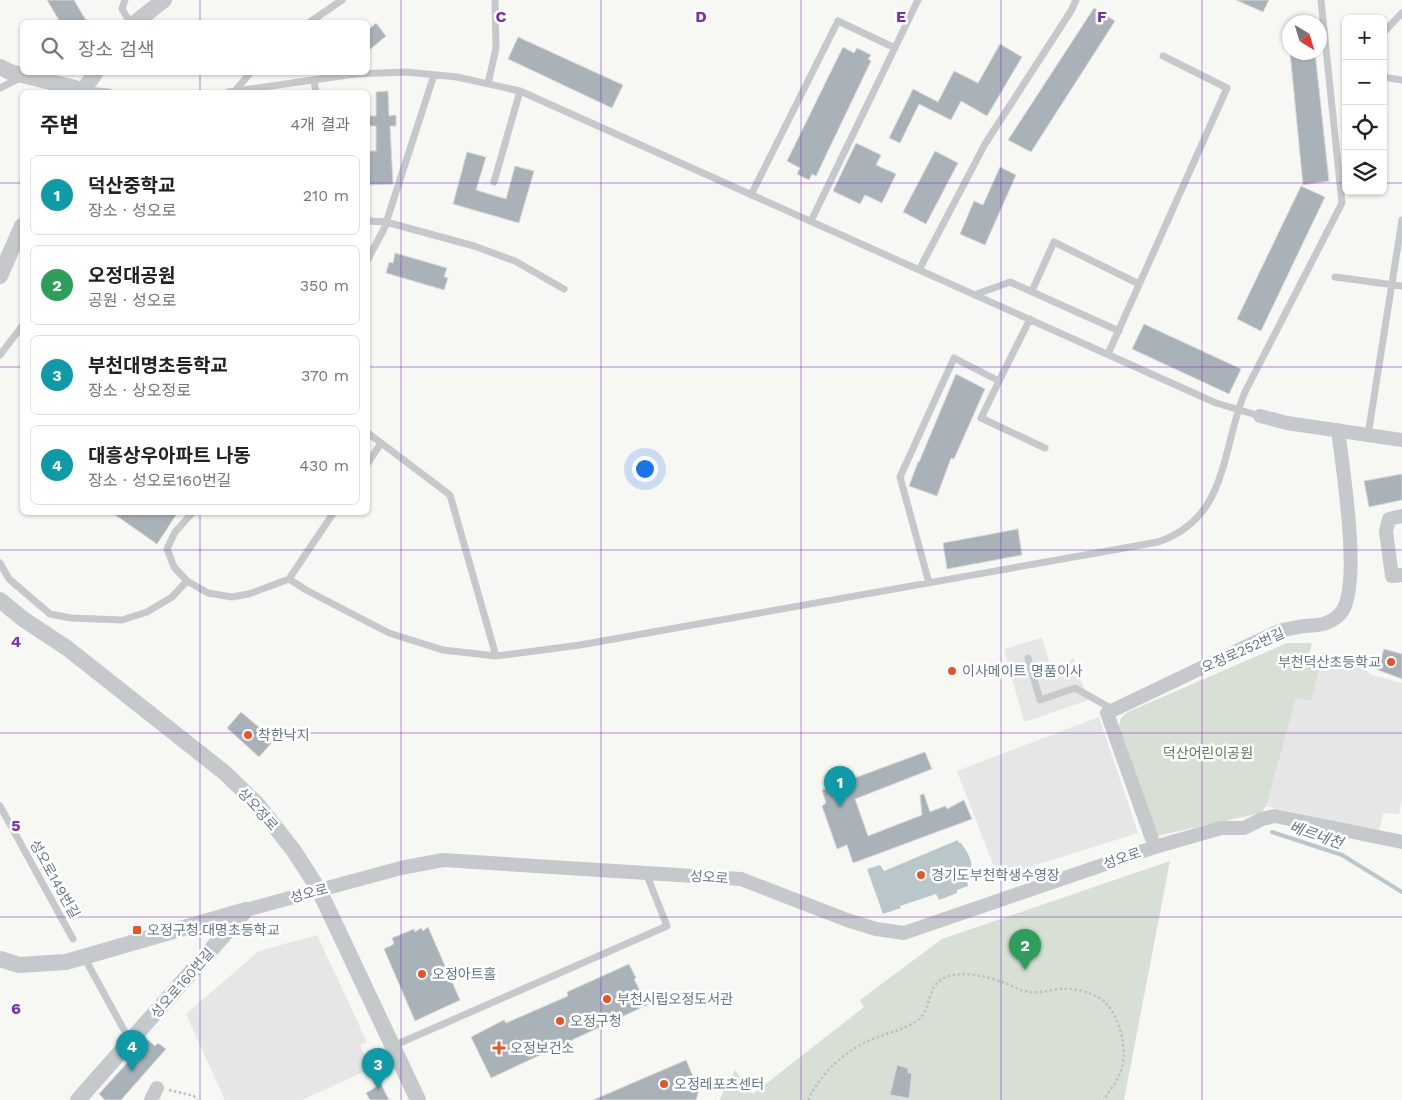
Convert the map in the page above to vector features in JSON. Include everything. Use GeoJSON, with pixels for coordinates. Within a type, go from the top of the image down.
{"type":"FeatureCollection","features":[{"type":"Feature","properties":{"kind":"street"},"geometry":{"type":"LineString","coordinates":[[139,20],[164,0]]}},
{"type":"Feature","properties":{"kind":"street"},"geometry":{"type":"LineString","coordinates":[[0,67],[10,72],[20,73]]}},
{"type":"Feature","properties":{"kind":"street"},"geometry":{"type":"LineString","coordinates":[[30,75],[80,90]]}},
{"type":"Feature","properties":{"kind":"street"},"geometry":{"type":"LineString","coordinates":[[84,90],[94,75]]}},
{"type":"Feature","properties":{"kind":"street"},"geometry":{"type":"LineString","coordinates":[[2,268],[20,230]]}},
{"type":"Feature","properties":{"kind":"street"},"geometry":{"type":"LineString","coordinates":[[1260,416],[1402,440]]}},
{"type":"Feature","properties":{"kind":"street","name":"오정로252번길"},"geometry":{"type":"LineString","coordinates":[[1114,710],[1279,631],[1304,626],[1323,626],[1340,614],[1346,603],[1350,584],[1350,547],[1347,497],[1338,430]]}},
{"type":"Feature","properties":{"kind":"street"},"geometry":{"type":"LineString","coordinates":[[1402,516],[1389,519],[1386,531],[1392,576],[1402,574]]}},
{"type":"Feature","properties":{"kind":"street","name":"상오정로"},"geometry":{"type":"LineString","coordinates":[[0,600],[23,619],[67,648],[226,773],[257,804],[294,851],[319,890],[418,1100]]}},
{"type":"Feature","properties":{"kind":"street"},"geometry":{"type":"LineString","coordinates":[[1114,710],[1107,713],[1155,847]]}},
{"type":"Feature","properties":{"kind":"street","name":"성오로"},"geometry":{"type":"LineString","coordinates":[[0,959],[19,965],[66,962],[319,890],[401,868],[443,860],[741,879],[847,920],[876,929],[904,932],[1155,847],[1221,828],[1244,828],[1262,819],[1276,816],[1402,842]]}},
{"type":"Feature","properties":{"kind":"street","name":"성오로160번길"},"geometry":{"type":"LineString","coordinates":[[83,1099],[130,1042],[246,910]]}},
{"type":"Feature","properties":{"kind":"lane"},"geometry":{"type":"LineString","coordinates":[[125,0],[122,9],[129,20]]}},
{"type":"Feature","properties":{"kind":"lane"},"geometry":{"type":"LineString","coordinates":[[313,20],[342,0]]}},
{"type":"Feature","properties":{"kind":"lane"},"geometry":{"type":"LineString","coordinates":[[488,84],[496,48],[495,0]]}},
{"type":"Feature","properties":{"kind":"lane"},"geometry":{"type":"LineString","coordinates":[[811,221],[918,0]]}},
{"type":"Feature","properties":{"kind":"lane"},"geometry":{"type":"LineString","coordinates":[[919,270],[985,144],[1071,11],[1076,0]]}},
{"type":"Feature","properties":{"kind":"lane"},"geometry":{"type":"LineString","coordinates":[[289,579],[306,590],[390,633],[443,650],[496,656],[580,645],[1158,542],[1173,537],[1193,523],[1212,497],[1225,463],[1238,410],[1342,203],[1321,0]]}},
{"type":"Feature","properties":{"kind":"lane"},"geometry":{"type":"LineString","coordinates":[[1387,29],[1402,13]]}},
{"type":"Feature","properties":{"kind":"lane"},"geometry":{"type":"LineString","coordinates":[[751,195],[838,21],[895,48]]}},
{"type":"Feature","properties":{"kind":"lane"},"geometry":{"type":"LineString","coordinates":[[1108,354],[1227,88],[1163,56]]}},
{"type":"Feature","properties":{"kind":"lane"},"geometry":{"type":"LineString","coordinates":[[370,73],[406,72],[434,74],[457,77],[520,91],[1216,403],[1260,416]]}},
{"type":"Feature","properties":{"kind":"lane"},"geometry":{"type":"LineString","coordinates":[[370,255],[386,222],[434,74]]}},
{"type":"Feature","properties":{"kind":"lane"},"geometry":{"type":"LineString","coordinates":[[0,88],[25,75]]}},
{"type":"Feature","properties":{"kind":"lane"},"geometry":{"type":"LineString","coordinates":[[236,90],[248,75]]}},
{"type":"Feature","properties":{"kind":"lane"},"geometry":{"type":"LineString","coordinates":[[249,90],[349,75]]}},
{"type":"Feature","properties":{"kind":"lane"},"geometry":{"type":"LineString","coordinates":[[1387,78],[1402,80]]}},
{"type":"Feature","properties":{"kind":"lane"},"geometry":{"type":"LineString","coordinates":[[314,81],[316,90]]}},
{"type":"Feature","properties":{"kind":"lane"},"geometry":{"type":"LineString","coordinates":[[494,182],[520,91]]}},
{"type":"Feature","properties":{"kind":"lane"},"geometry":{"type":"LineString","coordinates":[[1368,435],[1402,220]]}},
{"type":"Feature","properties":{"kind":"lane"},"geometry":{"type":"LineString","coordinates":[[370,222],[386,222],[474,246],[515,261],[564,289]]}},
{"type":"Feature","properties":{"kind":"lane"},"geometry":{"type":"LineString","coordinates":[[1032,291],[1054,242],[1139,284]]}},
{"type":"Feature","properties":{"kind":"lane"},"geometry":{"type":"LineString","coordinates":[[1335,277],[1402,286]]}},
{"type":"Feature","properties":{"kind":"lane"},"geometry":{"type":"LineString","coordinates":[[974,295],[1010,282],[1119,331]]}},
{"type":"Feature","properties":{"kind":"lane"},"geometry":{"type":"LineString","coordinates":[[1030,319],[981,418],[1045,448]]}},
{"type":"Feature","properties":{"kind":"lane"},"geometry":{"type":"LineString","coordinates":[[0,355],[20,329]]}},
{"type":"Feature","properties":{"kind":"lane"},"geometry":{"type":"LineString","coordinates":[[929,583],[900,477],[954,358],[999,381]]}},
{"type":"Feature","properties":{"kind":"lane"},"geometry":{"type":"LineString","coordinates":[[370,434],[450,495],[496,656]]}},
{"type":"Feature","properties":{"kind":"lane"},"geometry":{"type":"LineString","coordinates":[[370,460],[381,443]]}},
{"type":"Feature","properties":{"kind":"lane"},"geometry":{"type":"LineString","coordinates":[[190,515],[175,532],[167,549],[174,567],[188,581],[208,593],[232,597],[250,594],[289,579],[332,515]]}},
{"type":"Feature","properties":{"kind":"lane"},"geometry":{"type":"LineString","coordinates":[[0,563],[9,579],[50,614],[71,618],[122,620],[138,615],[147,612],[172,597],[188,581]]}},
{"type":"Feature","properties":{"kind":"lane"},"geometry":{"type":"LineString","coordinates":[[1028,658],[1040,700],[1076,688],[1114,710]]}},
{"type":"Feature","properties":{"kind":"lane","name":"성오로149번길"},"geometry":{"type":"LineString","coordinates":[[0,806],[73,939]]}},
{"type":"Feature","properties":{"kind":"lane"},"geometry":{"type":"LineString","coordinates":[[393,1046],[667,926],[646,873]]}},
{"type":"Feature","properties":{"kind":"lane"},"geometry":{"type":"LineString","coordinates":[[84,957],[130,1042]]}},
{"type":"Feature","properties":{"kind":"path"},"geometry":{"type":"LineString","coordinates":[[808,1100],[819,1081],[838,1060],[866,1042],[902,1029],[918,1020],[925,1013],[932,988],[938,983],[949,976],[976,975],[1030,992],[1055,988],[1074,989],[1098,997],[1105,1002],[1111,1010],[1121,1034],[1124,1058],[1116,1082],[1104,1100]]}},
{"type":"Feature","properties":{"kind":"path"},"geometry":{"type":"LineString","coordinates":[[154,1094],[194,1096],[197,1100]]}},
{"type":"Feature","properties":{"kind":"shaded area"},"geometry":{"type":"Polygon","coordinates":[[[1042,638],[1051,667],[1057,678],[1073,657],[1088,700],[1024,721],[1004,649],[1042,638]]]}},
{"type":"Feature","properties":{"kind":"shaded area"},"geometry":{"type":"Polygon","coordinates":[[[1346,655],[1372,675],[1402,683],[1402,799],[1399,814],[1383,813],[1379,831],[1266,806],[1292,697],[1311,701],[1323,657],[1346,655]]]}},
{"type":"Feature","properties":{"kind":"shaded area"},"geometry":{"type":"Polygon","coordinates":[[[1099,717],[1138,833],[998,877],[957,771],[1099,717]]]}},
{"type":"Feature","properties":{"kind":"shaded area","name":"경기도부천학생수영장"},"geometry":{"type":"Polygon","coordinates":[[[958,840],[967,852],[971,862],[973,878],[967,881],[968,886],[957,890],[957,893],[939,900],[936,894],[883,914],[867,869],[880,865],[884,871],[958,840]]]}},
{"type":"Feature","properties":{"kind":"shaded area"},"geometry":{"type":"Polygon","coordinates":[[[317,935],[367,1042],[360,1044],[370,1069],[302,1100],[225,1100],[186,1014],[259,951],[317,935]]]}},
{"type":"Feature","properties":{"kind":"green space","name":"덕산어린이공원"},"geometry":{"type":"Polygon","coordinates":[[[1287,643],[1312,643],[1308,658],[1322,661],[1311,701],[1296,698],[1266,806],[1261,813],[1156,836],[1119,726],[1121,718],[1128,712],[1287,643]]]}},
{"type":"Feature","properties":{"kind":"green space"},"geometry":{"type":"Polygon","coordinates":[[[1170,861],[1124,1100],[719,1100],[735,1070],[740,1077],[736,1080],[744,1090],[748,1088],[753,1094],[864,1007],[860,1000],[942,939],[1170,861]]]}},
{"type":"Feature","properties":{"kind":"building"},"geometry":{"type":"Polygon","coordinates":[[[47,0],[74,0],[86,20],[59,20],[47,0]]]}},
{"type":"Feature","properties":{"kind":"building"},"geometry":{"type":"Polygon","coordinates":[[[1236,0],[1269,0],[1263,12],[1236,0]]]}},
{"type":"Feature","properties":{"kind":"building"},"geometry":{"type":"Polygon","coordinates":[[[1094,8],[1115,21],[1031,152],[1008,140],[1094,8]]]}},
{"type":"Feature","properties":{"kind":"building"},"geometry":{"type":"Polygon","coordinates":[[[376,23],[386,36],[370,49],[370,28],[376,23]]]}},
{"type":"Feature","properties":{"kind":"building"},"geometry":{"type":"Polygon","coordinates":[[[518,37],[623,85],[612,108],[508,59],[518,37]]]}},
{"type":"Feature","properties":{"kind":"building"},"geometry":{"type":"Polygon","coordinates":[[[1000,44],[1022,57],[987,116],[961,101],[951,120],[919,104],[900,143],[889,138],[913,89],[938,102],[954,71],[978,83],[1000,44]]]}},
{"type":"Feature","properties":{"kind":"building"},"geometry":{"type":"Polygon","coordinates":[[[843,47],[854,53],[857,48],[871,55],[868,59],[871,61],[816,176],[812,174],[809,180],[797,174],[800,168],[787,161],[843,47]]]}},
{"type":"Feature","properties":{"kind":"building"},"geometry":{"type":"Polygon","coordinates":[[[1291,60],[1316,60],[1329,181],[1303,185],[1291,60]]]}},
{"type":"Feature","properties":{"kind":"building"},"geometry":{"type":"Polygon","coordinates":[[[388,91],[389,116],[396,115],[396,126],[390,126],[393,184],[370,185],[370,151],[376,151],[376,126],[370,126],[370,116],[376,116],[376,92],[388,91]]]}},
{"type":"Feature","properties":{"kind":"building"},"geometry":{"type":"Polygon","coordinates":[[[856,143],[881,155],[876,165],[896,174],[882,203],[865,195],[860,204],[833,191],[856,143]]]}},
{"type":"Feature","properties":{"kind":"building"},"geometry":{"type":"Polygon","coordinates":[[[935,151],[958,163],[926,224],[903,212],[935,151]]]}},
{"type":"Feature","properties":{"kind":"building"},"geometry":{"type":"Polygon","coordinates":[[[467,152],[486,157],[476,190],[506,199],[515,166],[534,171],[519,223],[453,204],[467,152]]]}},
{"type":"Feature","properties":{"kind":"building"},"geometry":{"type":"Polygon","coordinates":[[[1000,167],[1016,175],[985,245],[960,234],[974,201],[983,205],[1000,167]]]}},
{"type":"Feature","properties":{"kind":"building"},"geometry":{"type":"Polygon","coordinates":[[[1301,186],[1325,197],[1261,331],[1237,319],[1301,186]]]}},
{"type":"Feature","properties":{"kind":"building"},"geometry":{"type":"Polygon","coordinates":[[[395,253],[447,268],[444,277],[448,278],[444,290],[386,273],[389,262],[393,263],[395,253]]]}},
{"type":"Feature","properties":{"kind":"building"},"geometry":{"type":"Polygon","coordinates":[[[1144,324],[1241,369],[1229,394],[1132,349],[1144,324]]]}},
{"type":"Feature","properties":{"kind":"building"},"geometry":{"type":"Polygon","coordinates":[[[956,374],[985,389],[954,459],[951,458],[937,496],[909,486],[956,374]]]}},
{"type":"Feature","properties":{"kind":"building"},"geometry":{"type":"Polygon","coordinates":[[[1402,474],[1402,500],[1369,507],[1364,481],[1402,474]]]}},
{"type":"Feature","properties":{"kind":"building"},"geometry":{"type":"Polygon","coordinates":[[[115,515],[176,515],[157,544],[115,515]]]}},
{"type":"Feature","properties":{"kind":"building"},"geometry":{"type":"Polygon","coordinates":[[[1018,529],[1022,555],[947,569],[943,543],[1018,529]]]}},
{"type":"Feature","properties":{"kind":"building","name":"부천덕산초등학교"},"geometry":{"type":"Polygon","coordinates":[[[1384,649],[1402,654],[1402,679],[1378,670],[1384,649]]]}},
{"type":"Feature","properties":{"kind":"building"},"geometry":{"type":"Polygon","coordinates":[[[241,712],[274,740],[259,757],[227,728],[241,712]]]}},
{"type":"Feature","properties":{"kind":"building"},"geometry":{"type":"Polygon","coordinates":[[[925,752],[932,769],[855,799],[868,836],[922,815],[920,795],[924,794],[930,812],[945,806],[947,809],[964,800],[972,819],[853,863],[847,845],[837,849],[822,806],[826,803],[822,790],[925,752]]]}},
{"type":"Feature","properties":{"kind":"building","name":"오정아트홀"},"geometry":{"type":"Polygon","coordinates":[[[428,927],[460,1000],[415,1021],[384,949],[394,944],[392,938],[414,929],[415,932],[421,928],[423,931],[428,927]]]}},
{"type":"Feature","properties":{"kind":"building","name":"오정구청"},"geometry":{"type":"Polygon","coordinates":[[[629,964],[647,1005],[491,1078],[471,1037],[504,1020],[506,1023],[568,996],[567,992],[629,964]]]}},
{"type":"Feature","properties":{"kind":"building"},"geometry":{"type":"Polygon","coordinates":[[[148,1040],[155,1046],[158,1043],[166,1049],[121,1100],[105,1100],[99,1094],[148,1040]]]}},
{"type":"Feature","properties":{"kind":"building","name":"오정레포츠센터"},"geometry":{"type":"Polygon","coordinates":[[[686,1060],[699,1090],[696,1100],[593,1100],[686,1060]]]}},
{"type":"Feature","properties":{"kind":"building"},"geometry":{"type":"Polygon","coordinates":[[[897,1065],[908,1068],[908,1073],[912,1073],[909,1098],[890,1095],[897,1065]]]}},
{"type":"Feature","properties":{"kind":"building"},"geometry":{"type":"Polygon","coordinates":[[[381,1084],[389,1100],[370,1100],[366,1093],[381,1084]]]}},
{"type":"Feature","properties":{"kind":"waterway","name":"베르네천"},"geometry":{"type":"LineString","coordinates":[[1272,832],[1342,855],[1402,892]]}},
{"type":"Feature","properties":{"kind":"place","name":"부천덕산초등학교"},"geometry":{"type":"Point","coordinates":[1391,662]}},
{"type":"Feature","properties":{"kind":"place","name":"이사메이트 명품이사"},"geometry":{"type":"Point","coordinates":[952,671]}},
{"type":"Feature","properties":{"kind":"place","name":"착한낙지"},"geometry":{"type":"Point","coordinates":[248,735]}},
{"type":"Feature","properties":{"kind":"place","name":"덕산중학교"},"geometry":{"type":"Point","coordinates":[840,807]}},
{"type":"Feature","properties":{"kind":"place","name":"경기도부천학생수영장"},"geometry":{"type":"Point","coordinates":[921,875]}},
{"type":"Feature","properties":{"kind":"place","name":"오정구청.대명초등학교"},"geometry":{"type":"Point","coordinates":[137,930]}},
{"type":"Feature","properties":{"kind":"place","name":"오정대공원"},"geometry":{"type":"Point","coordinates":[1025,970]}},
{"type":"Feature","properties":{"kind":"place","name":"오정아트홀"},"geometry":{"type":"Point","coordinates":[422,974]}},
{"type":"Feature","properties":{"kind":"place","name":"부천시립오정도서관"},"geometry":{"type":"Point","coordinates":[607,999]}},
{"type":"Feature","properties":{"kind":"place","name":"오정구청"},"geometry":{"type":"Point","coordinates":[560,1021]}},
{"type":"Feature","properties":{"kind":"place","name":"오정보건소"},"geometry":{"type":"Point","coordinates":[499,1048]}},
{"type":"Feature","properties":{"kind":"place","name":"대흥상우아파트 나동"},"geometry":{"type":"Point","coordinates":[132,1071]}},
{"type":"Feature","properties":{"kind":"place","name":"오정레포츠센터"},"geometry":{"type":"Point","coordinates":[664,1084]}},
{"type":"Feature","properties":{"kind":"place","name":"부천대명초등학교"},"geometry":{"type":"Point","coordinates":[378,1089]}}]}
